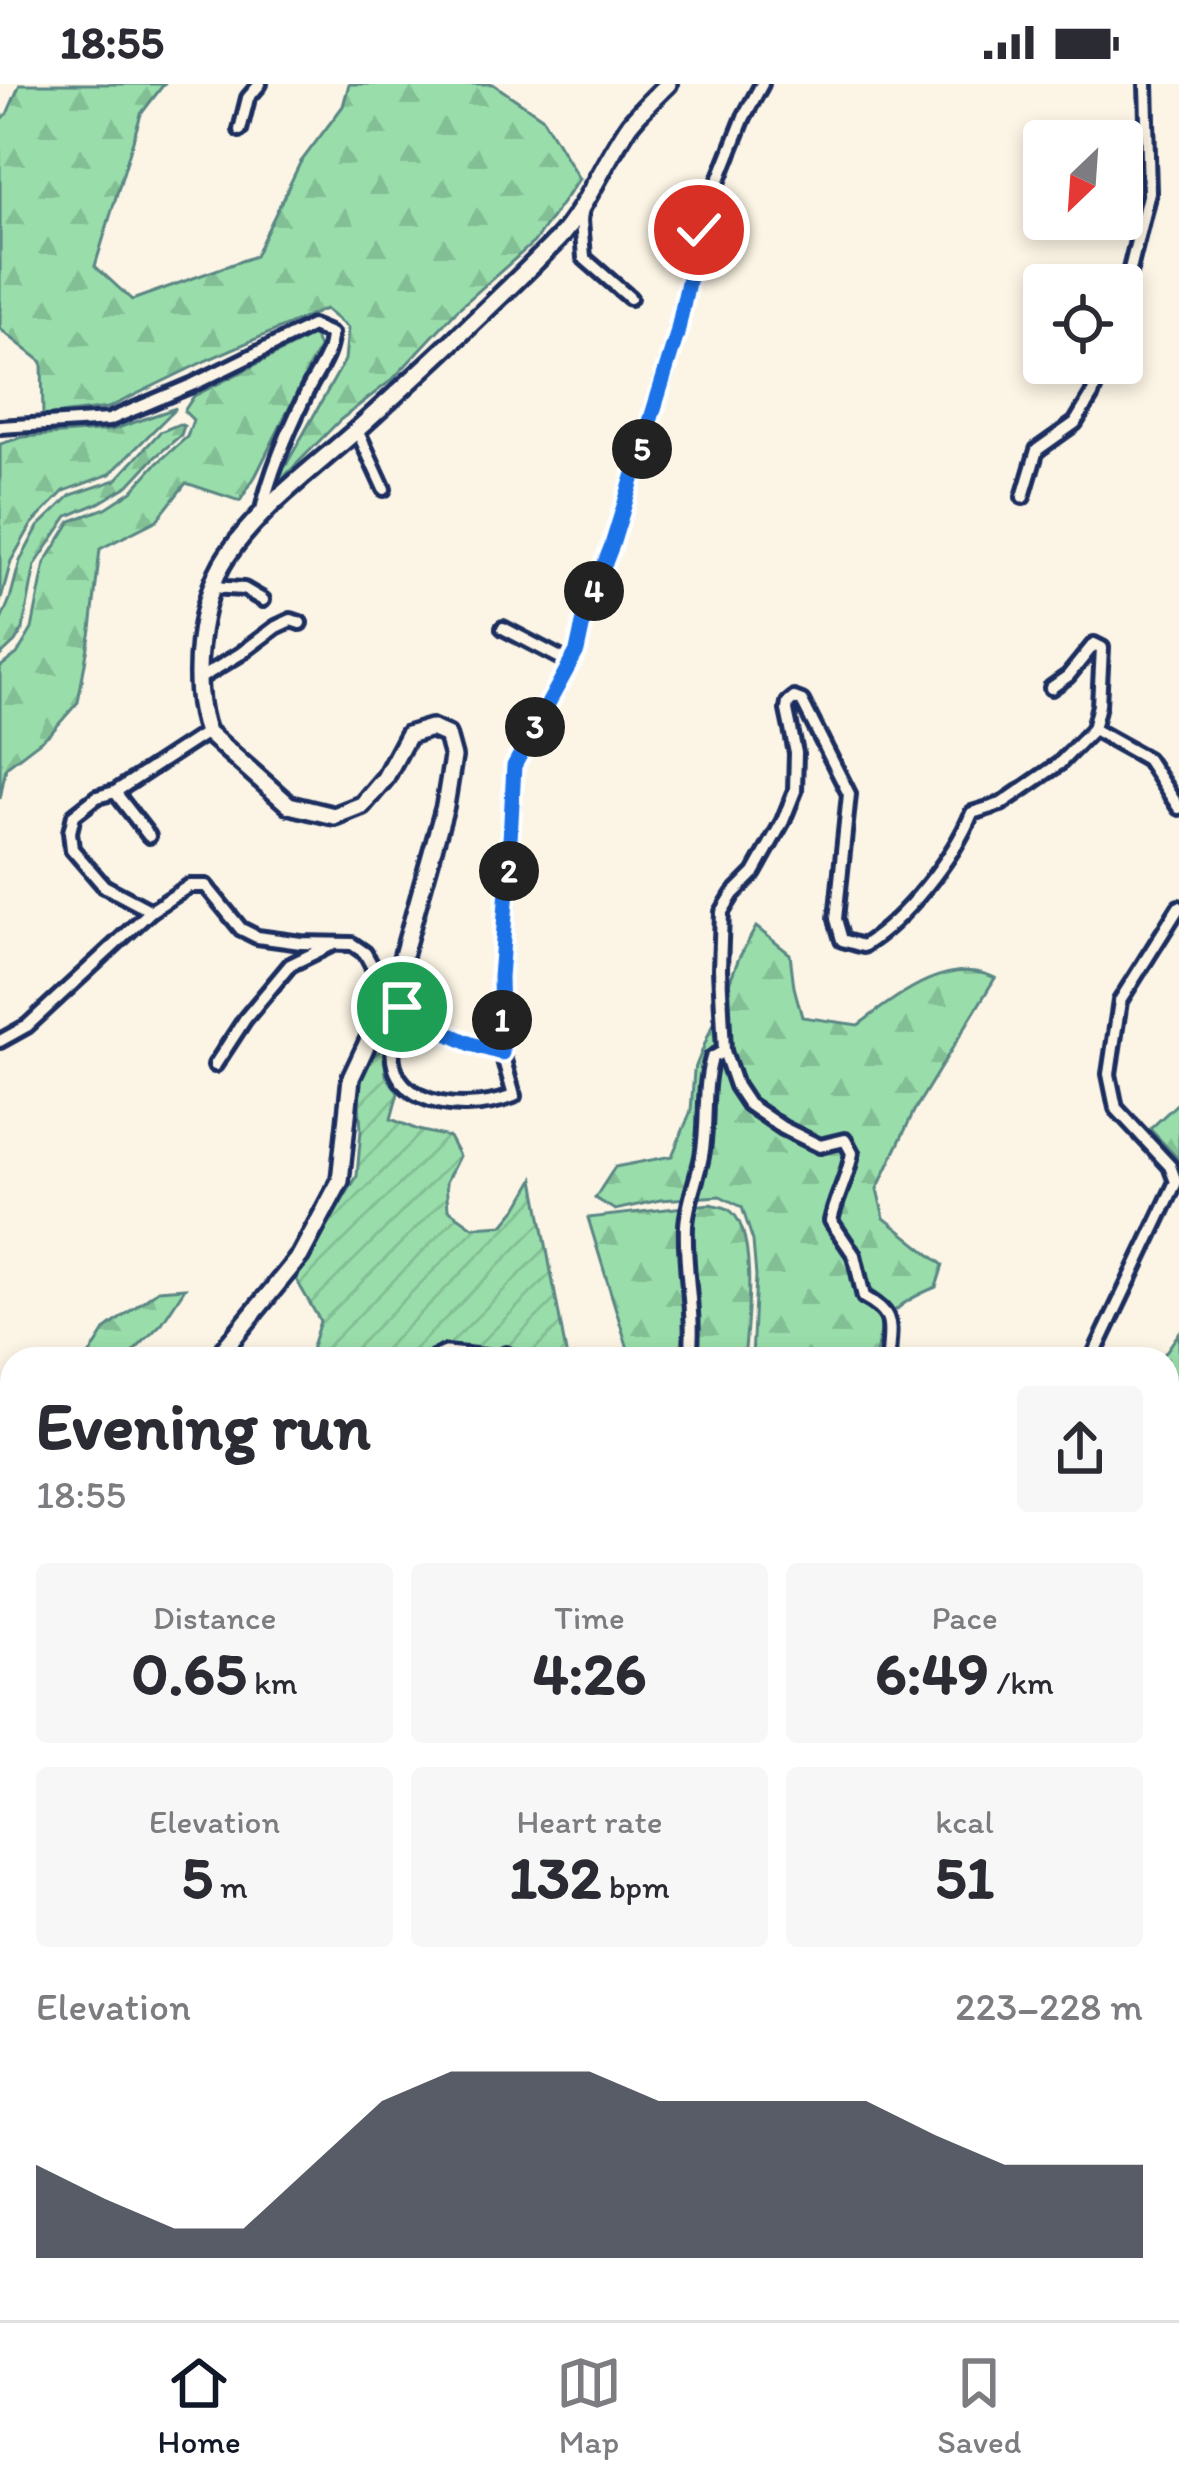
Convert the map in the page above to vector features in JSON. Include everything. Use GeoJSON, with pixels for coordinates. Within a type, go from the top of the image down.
{"type":"FeatureCollection","features":[{"type":"Feature","properties":{"kind":"street"},"geometry":{"type":"LineString","coordinates":[[240,130],[248,98],[260,84]]}},
{"type":"Feature","properties":{"kind":"street"},"geometry":{"type":"LineString","coordinates":[[226,1347],[300,1256],[340,1181],[352,1078],[392,991],[445,806],[453,757],[447,735],[431,728],[408,735],[385,778],[362,805],[334,816],[289,805],[206,732],[197,680],[207,594],[226,556],[260,518],[562,235],[639,114],[652,84]]}},
{"type":"Feature","properties":{"kind":"street"},"geometry":{"type":"LineString","coordinates":[[639,114],[668,84]]}},
{"type":"Feature","properties":{"kind":"street"},"geometry":{"type":"LineString","coordinates":[[0,1042],[27,1025],[151,910],[189,886],[206,886],[241,928],[257,937],[352,944],[365,953],[400,996],[392,1059],[395,1077],[411,1091],[433,1101],[471,1104],[514,1096],[502,1053],[500,977],[514,766],[577,651],[677,334],[699,230],[762,84]]}},
{"type":"Feature","properties":{"kind":"street"},"geometry":{"type":"LineString","coordinates":[[1131,264],[1149,192],[1146,84]]}},
{"type":"Feature","properties":{"kind":"street"},"geometry":{"type":"LineString","coordinates":[[585,197],[581,220],[584,258],[630,298]]}},
{"type":"Feature","properties":{"kind":"street"},"geometry":{"type":"LineString","coordinates":[[0,427],[110,420],[312,326],[331,334],[331,348],[267,485],[260,518]]}},
{"type":"Feature","properties":{"kind":"street"},"geometry":{"type":"LineString","coordinates":[[1023,497],[1037,450],[1076,423],[1096,384]]}},
{"type":"Feature","properties":{"kind":"street"},"geometry":{"type":"LineString","coordinates":[[357,430],[383,489]]}},
{"type":"Feature","properties":{"kind":"street"},"geometry":{"type":"LineString","coordinates":[[211,587],[244,589],[263,600]]}},
{"type":"Feature","properties":{"kind":"street"},"geometry":{"type":"LineString","coordinates":[[197,680],[276,627],[291,620],[300,623]]}},
{"type":"Feature","properties":{"kind":"street"},"geometry":{"type":"LineString","coordinates":[[503,628],[570,663]]}},
{"type":"Feature","properties":{"kind":"street"},"geometry":{"type":"LineString","coordinates":[[888,1347],[889,1318],[882,1307],[864,1297],[854,1255],[831,1222],[836,1199],[848,1178],[852,1154],[845,1140],[820,1146],[783,1128],[748,1104],[736,1086],[724,1051],[722,912],[754,873],[796,791],[796,753],[787,710],[794,698],[802,701],[849,794],[836,919],[842,940],[863,946],[895,920],[928,882],[963,835],[972,813],[1001,804],[1060,764],[1093,728],[1102,648],[1094,644],[1068,676],[1051,688]]}},
{"type":"Feature","properties":{"kind":"street"},"geometry":{"type":"LineString","coordinates":[[1093,728],[1147,760],[1179,808]]}},
{"type":"Feature","properties":{"kind":"street"},"geometry":{"type":"LineString","coordinates":[[151,910],[104,886],[72,849],[74,815],[206,732]]}},
{"type":"Feature","properties":{"kind":"street"},"geometry":{"type":"LineString","coordinates":[[115,791],[149,836]]}},
{"type":"Feature","properties":{"kind":"street"},"geometry":{"type":"LineString","coordinates":[[1098,1347],[1176,1182],[1170,1166],[1116,1108],[1109,1074],[1120,1001],[1179,907]]}},
{"type":"Feature","properties":{"kind":"street"},"geometry":{"type":"LineString","coordinates":[[215,1065],[290,964],[334,944]]}},
{"type":"Feature","properties":{"kind":"street"},"geometry":{"type":"LineString","coordinates":[[401,1016],[502,1053]]}},
{"type":"Feature","properties":{"kind":"street"},"geometry":{"type":"LineString","coordinates":[[692,1347],[686,1225],[702,1159],[707,1075],[712,1058],[724,1051]]}},
{"type":"Feature","properties":{"kind":"green space"},"geometry":{"type":"Polygon","coordinates":[[[20,84],[164,84],[141,114],[95,266],[132,300],[255,256],[300,163],[343,106],[349,84],[493,84],[542,117],[579,179],[534,242],[273,488],[345,360],[348,328],[325,309],[108,408],[43,416],[42,362],[0,329],[0,121],[20,84]]]}},
{"type":"Feature","properties":{"kind":"green space"},"geometry":{"type":"Polygon","coordinates":[[[314,335],[319,348],[240,501],[186,483],[157,520],[100,549],[78,702],[51,733],[6,767],[0,799],[0,667],[17,654],[32,629],[45,563],[71,521],[106,508],[132,491],[187,437],[193,420],[184,411],[194,396],[314,335]]]}},
{"type":"Feature","properties":{"kind":"green space"},"geometry":{"type":"Polygon","coordinates":[[[176,408],[110,474],[64,491],[32,524],[11,561],[0,603],[0,444],[23,437],[112,430],[176,408]]]}},
{"type":"Feature","properties":{"kind":"green space"},"geometry":{"type":"Polygon","coordinates":[[[184,426],[181,435],[129,485],[68,516],[35,565],[23,629],[0,656],[0,623],[20,561],[38,527],[71,495],[116,480],[160,432],[184,426]]]}},
{"type":"Feature","properties":{"kind":"green space"},"geometry":{"type":"Polygon","coordinates":[[[756,927],[790,954],[802,1017],[858,1025],[905,992],[941,975],[977,972],[995,978],[914,1111],[877,1189],[884,1218],[943,1265],[936,1287],[893,1313],[878,1347],[753,1347],[756,1276],[753,1241],[742,1207],[720,1196],[660,1200],[615,1210],[595,1198],[615,1167],[672,1156],[691,1111],[694,1071],[756,927]]]}},
{"type":"Feature","properties":{"kind":"green space"},"geometry":{"type":"Polygon","coordinates":[[[384,1048],[386,1075],[398,1093],[391,1119],[449,1137],[459,1156],[446,1182],[448,1209],[473,1227],[503,1225],[534,1179],[565,1347],[312,1347],[320,1321],[296,1279],[357,1176],[358,1089],[368,1060],[384,1048]]]}},
{"type":"Feature","properties":{"kind":"green space"},"geometry":{"type":"Polygon","coordinates":[[[1179,1102],[1179,1160],[1150,1129],[1179,1102]]]}},
{"type":"Feature","properties":{"kind":"green space"},"geometry":{"type":"Polygon","coordinates":[[[710,1204],[728,1209],[738,1219],[747,1256],[745,1347],[627,1347],[588,1218],[710,1204]]]}},
{"type":"Feature","properties":{"kind":"green space"},"geometry":{"type":"Polygon","coordinates":[[[185,1288],[162,1323],[138,1347],[95,1347],[106,1329],[158,1290],[185,1288]]]}},
{"type":"Feature","properties":{"kind":"route"},"geometry":{"type":"LineString","coordinates":[[402,1007],[401,1016],[502,1053],[500,977],[514,766],[577,651],[677,334],[699,230]]}}]}
